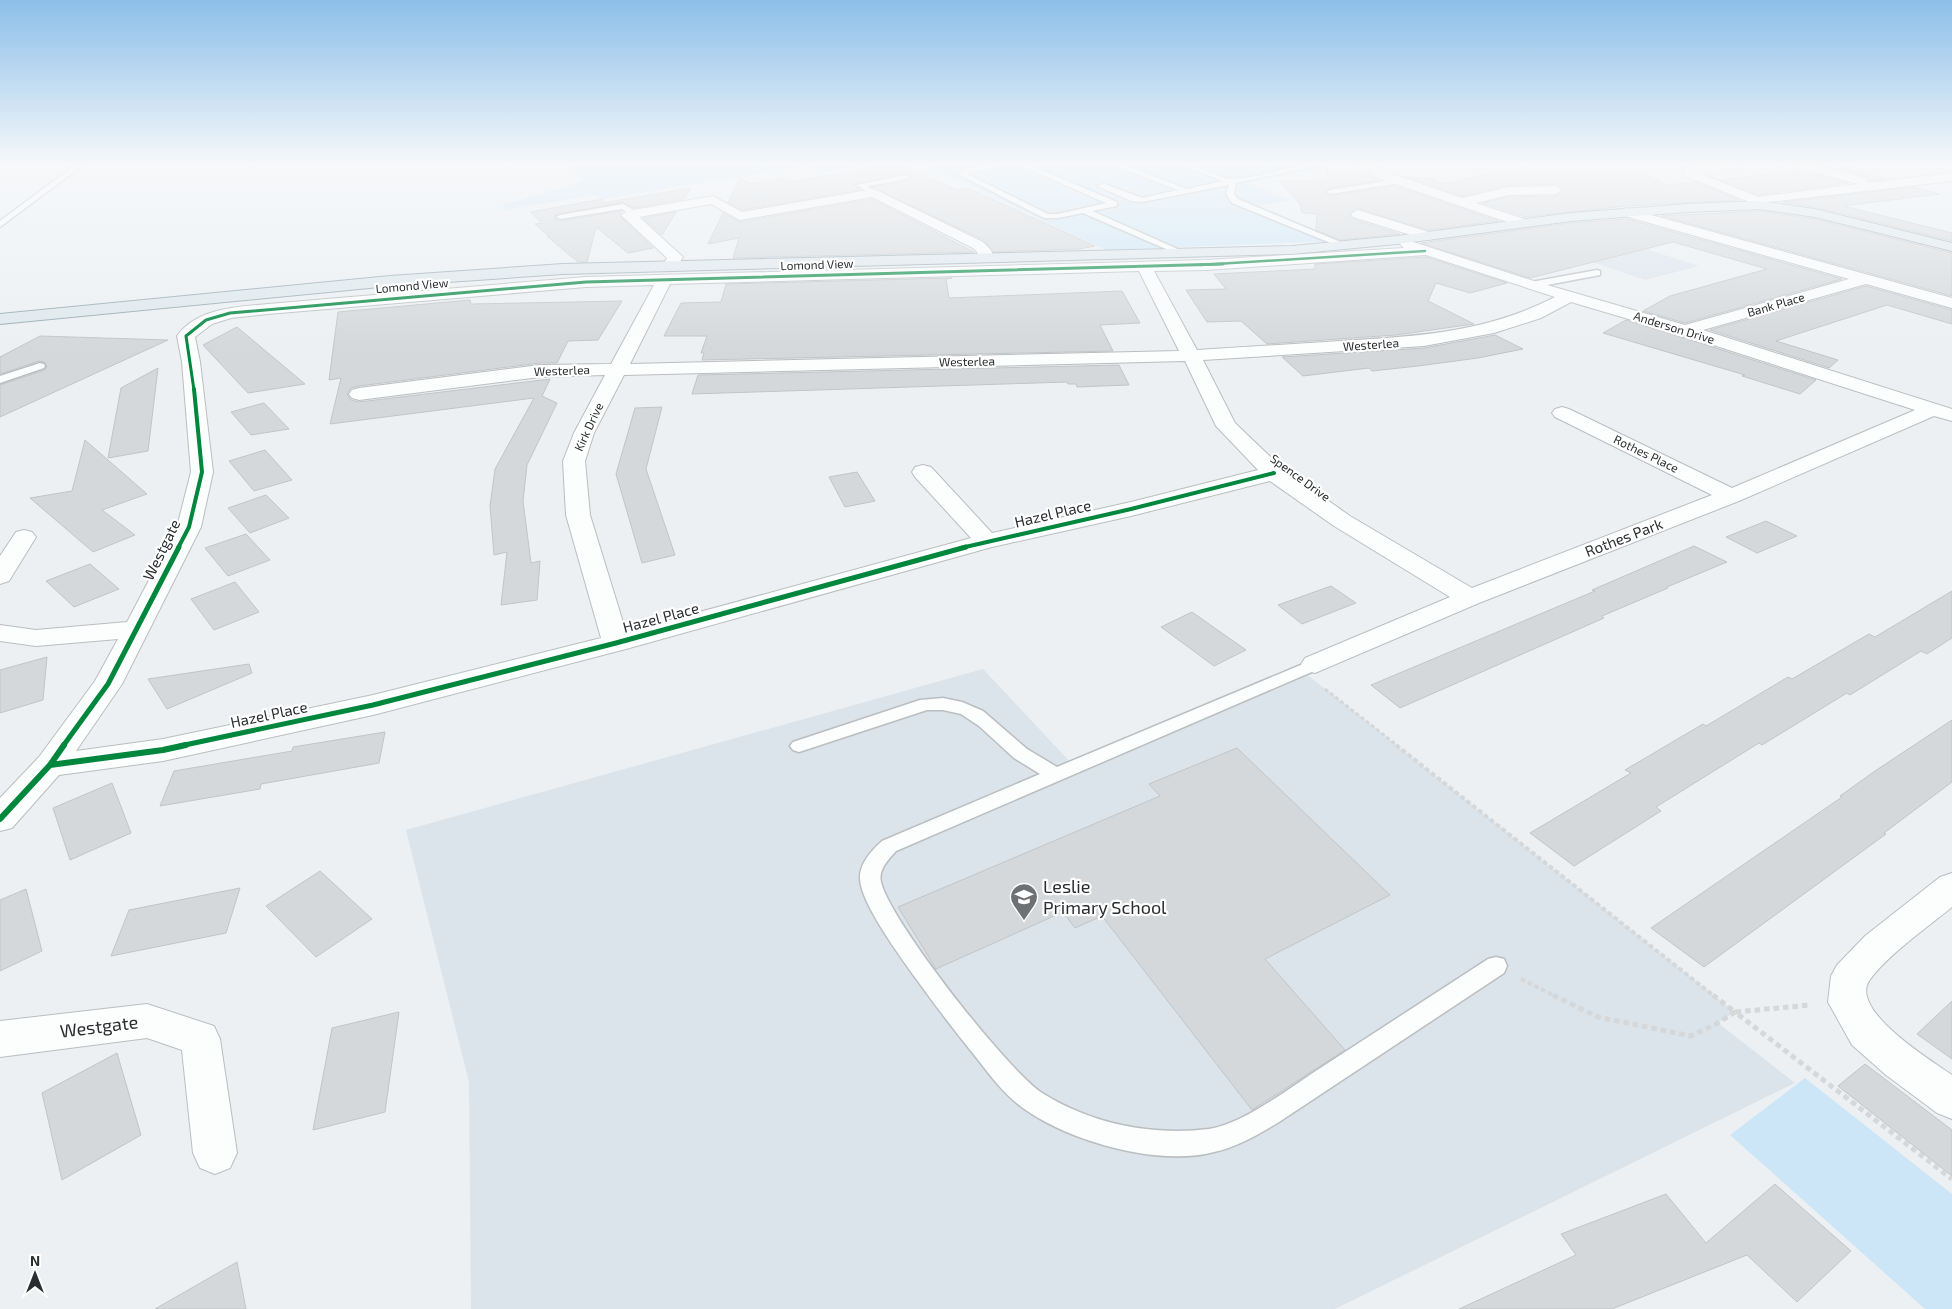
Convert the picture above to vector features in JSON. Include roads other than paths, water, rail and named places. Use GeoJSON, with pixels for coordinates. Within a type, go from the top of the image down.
{"type":"FeatureCollection","features":[{"type":"Feature","properties":{"kind":"main road"},"geometry":{"type":"LineString","coordinates":[[1426,244],[1502,226]]}},
{"type":"Feature","properties":{"kind":"main road"},"geometry":{"type":"LineString","coordinates":[[1868,226],[1952,247]]}},
{"type":"Feature","properties":{"kind":"main road"},"geometry":{"type":"LineString","coordinates":[[0,319],[390,281],[563,269],[667,272],[986,259],[1268,252],[1397,240]]}},
{"type":"Feature","properties":{"kind":"street"},"geometry":{"type":"LineString","coordinates":[[640,226],[675,257],[667,272]]}},
{"type":"Feature","properties":{"kind":"street"},"geometry":{"type":"LineString","coordinates":[[940,226],[978,245],[984,250],[986,259]]}},
{"type":"Feature","properties":{"kind":"street"},"geometry":{"type":"LineString","coordinates":[[1385,226],[1426,244]]}},
{"type":"Feature","properties":{"kind":"street"},"geometry":{"type":"LineString","coordinates":[[1676,226],[1952,303]]}},
{"type":"Feature","properties":{"kind":"street","name":"Anderson Drive"},"geometry":{"type":"LineString","coordinates":[[1397,240],[1426,244],[1531,285],[1568,297],[1685,330],[1945,412]]}},
{"type":"Feature","properties":{"kind":"street","name":"Lomond View"},"geometry":{"type":"LineString","coordinates":[[301,306],[586,282],[667,272],[1145,268],[1242,264],[1426,244]]}},
{"type":"Feature","properties":{"kind":"street","name":"Spence Drive"},"geometry":{"type":"LineString","coordinates":[[1145,268],[1192,356],[1226,426],[1274,473],[1342,521],[1470,598]]}},
{"type":"Feature","properties":{"kind":"street","name":"Kirk Drive"},"geometry":{"type":"LineString","coordinates":[[616,643],[578,515],[574,461],[584,433],[667,272]]}},
{"type":"Feature","properties":{"kind":"street","name":"Bank Place"},"geometry":{"type":"LineString","coordinates":[[1685,330],[1866,279]]}},
{"type":"Feature","properties":{"kind":"street","name":"Lomond View"},"geometry":{"type":"LineString","coordinates":[[384,299],[390,281]]}},
{"type":"Feature","properties":{"kind":"street","name":"Westerlea"},"geometry":{"type":"LineString","coordinates":[[358,394],[540,371],[1192,356],[1424,342],[1488,329],[1534,314],[1568,297]]}},
{"type":"Feature","properties":{"kind":"street","name":"Westgate"},"geometry":{"type":"LineString","coordinates":[[0,819],[50,765],[108,684],[190,527],[202,472],[191,362],[186,336],[206,320],[230,313],[301,306]]}},
{"type":"Feature","properties":{"kind":"street","name":"Rothes Park"},"geometry":{"type":"LineString","coordinates":[[1308,667],[1470,598],[1945,412]]}},
{"type":"Feature","properties":{"kind":"street","name":"Rothes Place"},"geometry":{"type":"LineString","coordinates":[[1562,413],[1731,496]]}},
{"type":"Feature","properties":{"kind":"street"},"geometry":{"type":"LineString","coordinates":[[923,472],[987,542]]}},
{"type":"Feature","properties":{"kind":"street","name":"Hazel Place"},"geometry":{"type":"LineString","coordinates":[[50,765],[173,748],[373,705],[616,643],[987,542],[1131,509],[1274,473]]}},
{"type":"Feature","properties":{"kind":"street"},"geometry":{"type":"LineString","coordinates":[[0,576],[24,537]]}},
{"type":"Feature","properties":{"kind":"street"},"geometry":{"type":"LineString","coordinates":[[0,633],[36,638],[136,629]]}},
{"type":"Feature","properties":{"kind":"street"},"geometry":{"type":"LineString","coordinates":[[1952,887],[1878,947],[1850,976],[1847,1002],[1866,1032],[1900,1062],[1952,1099]]}},
{"type":"Feature","properties":{"kind":"street","name":"Westgate"},"geometry":{"type":"LineString","coordinates":[[0,1039],[147,1021],[200,1039],[215,1153]]}},
{"type":"Feature","properties":{"kind":"lane"},"geometry":{"type":"LineString","coordinates":[[1120,226],[1185,254]]}},
{"type":"Feature","properties":{"kind":"lane"},"geometry":{"type":"LineString","coordinates":[[1297,226],[1346,246]]}},
{"type":"Feature","properties":{"kind":"lane"},"geometry":{"type":"LineString","coordinates":[[1531,285],[1597,273]]}},
{"type":"Feature","properties":{"kind":"lane"},"geometry":{"type":"LineString","coordinates":[[0,380],[40,366]]}},
{"type":"Feature","properties":{"kind":"lane"},"geometry":{"type":"LineString","coordinates":[[1308,667],[890,846],[875,861],[870,880],[876,900],[929,979],[993,1062],[1029,1098],[1073,1123],[1120,1139],[1173,1144],[1212,1141],[1258,1122],[1496,966]]}},
{"type":"Feature","properties":{"kind":"lane"},"geometry":{"type":"LineString","coordinates":[[799,746],[926,704],[945,703],[968,709],[982,718],[1032,762],[1056,774]]}},
{"type":"Feature","properties":{"kind":"place","name":"Leslie Primary School"},"geometry":{"type":"Point","coordinates":[1024,921]}}]}
